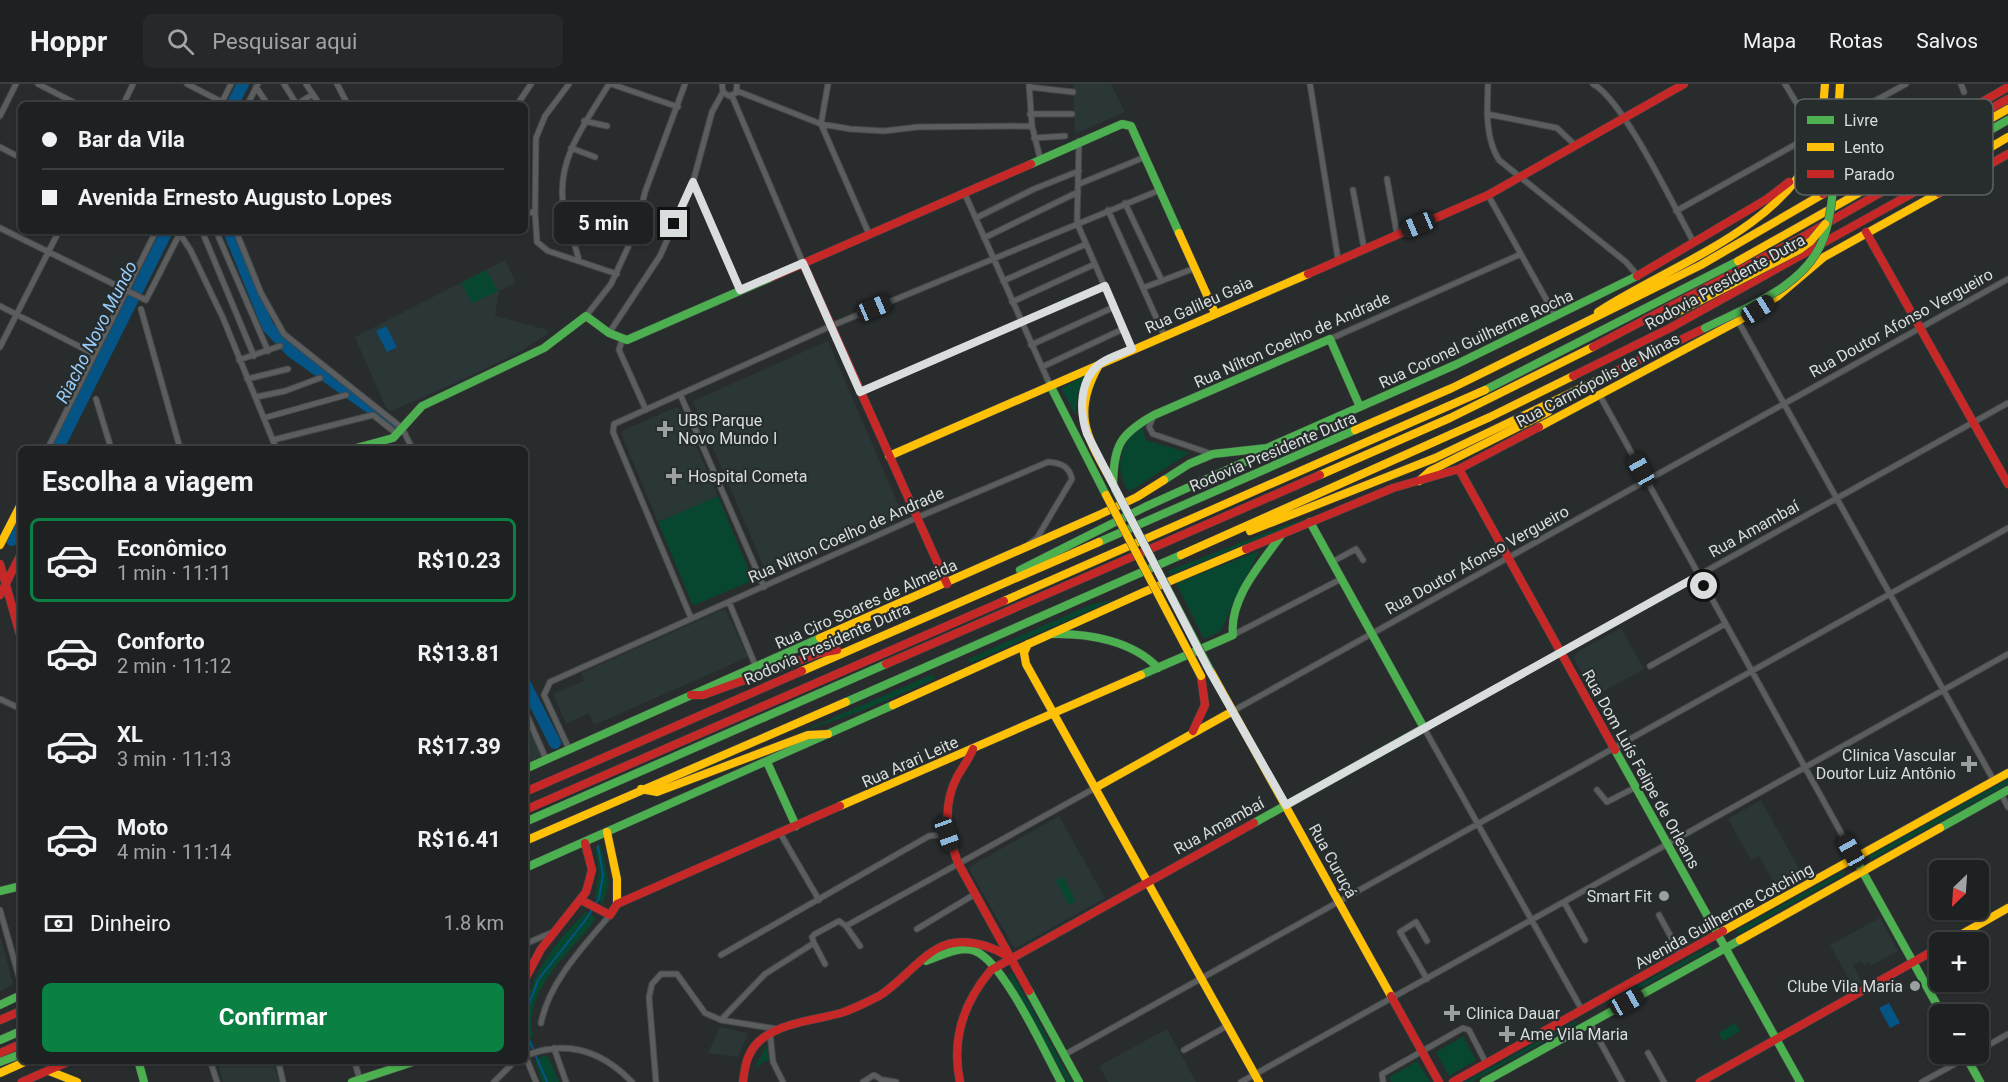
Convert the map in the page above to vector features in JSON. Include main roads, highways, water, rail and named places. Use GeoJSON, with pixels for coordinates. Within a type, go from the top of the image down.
{"type":"FeatureCollection","features":[{"type":"Feature","properties":{"kind":"main road"},"geometry":{"type":"LineString","coordinates":[[1824,99],[1825,84]]}},
{"type":"Feature","properties":{"kind":"main road"},"geometry":{"type":"LineString","coordinates":[[1838,99],[1839,84]]}},
{"type":"Feature","properties":{"kind":"main road","name":"Rua Galileu Gaia"},"geometry":{"type":"LineString","coordinates":[[888,456],[1488,195],[1679,85]]}},
{"type":"Feature","properties":{"kind":"main road","name":"Rodovia Presidente Dutra"},"geometry":{"type":"LineString","coordinates":[[1988,99],[2008,87]]}},
{"type":"Feature","properties":{"kind":"main road"},"geometry":{"type":"LineString","coordinates":[[1993,107],[2008,99]]}},
{"type":"Feature","properties":{"kind":"main road","name":"Rodovia Presidente Dutra"},"geometry":{"type":"LineString","coordinates":[[1993,117],[2008,109]]}},
{"type":"Feature","properties":{"kind":"main road","name":"Rodovia Presidente Dutra"},"geometry":{"type":"LineString","coordinates":[[1993,129],[2008,120]]}},
{"type":"Feature","properties":{"kind":"main road"},"geometry":{"type":"LineString","coordinates":[[362,446],[400,431],[411,415],[422,406],[544,348],[586,316],[622,340],[1122,124],[1131,126],[1215,313]]}},
{"type":"Feature","properties":{"kind":"main road","name":"Rodovia Presidente Dutra"},"geometry":{"type":"LineString","coordinates":[[1993,147],[2008,138]]}},
{"type":"Feature","properties":{"kind":"main road","name":"Rua Carmópolis de Minas"},"geometry":{"type":"LineString","coordinates":[[1993,165],[2007,158]]}},
{"type":"Feature","properties":{"kind":"main road","name":"Rua Coronel Guilherme Rocha"},"geometry":{"type":"LineString","coordinates":[[1214,454],[1239,453],[1267,448],[1556,317],[1638,276],[1767,199],[1795,177]]}},
{"type":"Feature","properties":{"kind":"main road"},"geometry":{"type":"LineString","coordinates":[[1579,326],[1615,300],[1770,209],[1795,185]]}},
{"type":"Feature","properties":{"kind":"main road","name":"Rodovia Presidente Dutra"},"geometry":{"type":"LineString","coordinates":[[528,791],[852,647],[1407,409],[1701,265],[1825,195]]}},
{"type":"Feature","properties":{"kind":"main road"},"geometry":{"type":"LineString","coordinates":[[1816,200],[1829,195]]}},
{"type":"Feature","properties":{"kind":"main road"},"geometry":{"type":"LineString","coordinates":[[1171,559],[1182,558],[1306,511],[1435,458],[1755,303],[1792,279],[1814,254],[1823,239],[1829,218],[1831,195]]}},
{"type":"Feature","properties":{"kind":"main road","name":"Rodovia Presidente Dutra"},"geometry":{"type":"LineString","coordinates":[[528,809],[1467,399],[1708,278],[1855,195]]}},
{"type":"Feature","properties":{"kind":"main road","name":"Rodovia Presidente Dutra"},"geometry":{"type":"LineString","coordinates":[[528,821],[1450,418],[1806,235],[1876,195]]}},
{"type":"Feature","properties":{"kind":"main road","name":"Rodovia Presidente Dutra"},"geometry":{"type":"LineString","coordinates":[[528,840],[1490,417],[1638,345],[1910,195]]}},
{"type":"Feature","properties":{"kind":"main road","name":"Rua Carmópolis de Minas"},"geometry":{"type":"LineString","coordinates":[[528,867],[767,762],[1046,635],[1310,522],[1419,481],[1460,469],[1738,321],[1778,296],[1824,256],[1936,195]]}},
{"type":"Feature","properties":{"kind":"main road"},"geometry":{"type":"LineString","coordinates":[[1543,372],[1564,369],[1799,250],[1821,230],[1829,218]]}},
{"type":"Feature","properties":{"kind":"main road"},"geometry":{"type":"LineString","coordinates":[[1866,232],[2008,484]]}},
{"type":"Feature","properties":{"kind":"main road"},"geometry":{"type":"LineString","coordinates":[[803,263],[947,584]]}},
{"type":"Feature","properties":{"kind":"main road","name":"Rua Nílton Coelho de Andrade"},"geometry":{"type":"LineString","coordinates":[[1114,487],[1113,461],[1120,438],[1129,429],[1154,415],[1330,339],[1360,407]]}},
{"type":"Feature","properties":{"kind":"main road","name":"Rua Curuçá"},"geometry":{"type":"LineString","coordinates":[[1100,363],[1084,388],[1081,410],[1087,434],[1209,670],[1439,1082]]}},
{"type":"Feature","properties":{"kind":"main road"},"geometry":{"type":"LineString","coordinates":[[1419,481],[1430,471],[1592,389],[1625,367]]}},
{"type":"Feature","properties":{"kind":"main road"},"geometry":{"type":"LineString","coordinates":[[1050,385],[1201,676],[1207,698],[1201,719],[1191,734]]}},
{"type":"Feature","properties":{"kind":"main road"},"geometry":{"type":"LineString","coordinates":[[1006,582],[1039,559],[1258,456],[1267,448]]}},
{"type":"Feature","properties":{"kind":"main road","name":"Rua Ciro Soares de Almeida"},"geometry":{"type":"LineString","coordinates":[[528,768],[1027,548],[1118,506],[1148,490],[1178,469],[1214,454]]}},
{"type":"Feature","properties":{"kind":"main road","name":"Rua Dom Luís Felipe de Orleans"},"geometry":{"type":"LineString","coordinates":[[1460,469],[1800,1082]]}},
{"type":"Feature","properties":{"kind":"main road"},"geometry":{"type":"LineString","coordinates":[[0,545],[18,510]]}},
{"type":"Feature","properties":{"kind":"main road","name":"Rua Amambaí"},"geometry":{"type":"LineString","coordinates":[[960,1082],[954,1055],[958,1027],[965,1008],[982,981],[996,966],[1424,728],[1310,522]]}},
{"type":"Feature","properties":{"kind":"main road","name":"Rua Arari Leite"},"geometry":{"type":"LineString","coordinates":[[617,904],[1233,635],[1231,619],[1256,571],[1281,535]]}},
{"type":"Feature","properties":{"kind":"main road"},"geometry":{"type":"LineString","coordinates":[[0,595],[18,560]]}},
{"type":"Feature","properties":{"kind":"main road"},"geometry":{"type":"LineString","coordinates":[[0,564],[18,628]]}},
{"type":"Feature","properties":{"kind":"main road"},"geometry":{"type":"LineString","coordinates":[[1046,635],[1073,633],[1095,638],[1147,656],[1158,668]]}},
{"type":"Feature","properties":{"kind":"main road"},"geometry":{"type":"LineString","coordinates":[[1028,644],[1024,653],[1026,664],[1257,1078]]}},
{"type":"Feature","properties":{"kind":"main road"},"geometry":{"type":"LineString","coordinates":[[691,694],[703,695],[820,653],[852,647]]}},
{"type":"Feature","properties":{"kind":"main road","name":"Rua Doutor Afonso Vergueiro"},"geometry":{"type":"LineString","coordinates":[[1095,788],[1233,711]]}},
{"type":"Feature","properties":{"kind":"main road"},"geometry":{"type":"LineString","coordinates":[[640,789],[657,792],[808,735],[828,734]]}},
{"type":"Feature","properties":{"kind":"main road"},"geometry":{"type":"LineString","coordinates":[[973,749],[957,776],[947,806],[947,834],[958,863],[1078,1082]]}},
{"type":"Feature","properties":{"kind":"main road"},"geometry":{"type":"LineString","coordinates":[[954,758],[957,776]]}},
{"type":"Feature","properties":{"kind":"main road"},"geometry":{"type":"LineString","coordinates":[[767,762],[796,826]]}},
{"type":"Feature","properties":{"kind":"main road","name":"Avenida Guilherme Cotching"},"geometry":{"type":"LineString","coordinates":[[1453,1082],[2008,773]]}},
{"type":"Feature","properties":{"kind":"main road","name":"Avenida Guilherme Cotching"},"geometry":{"type":"LineString","coordinates":[[1484,1082],[1496,1079],[1590,1023],[2005,792]]}},
{"type":"Feature","properties":{"kind":"main road"},"geometry":{"type":"LineString","coordinates":[[586,902],[610,915],[617,904],[617,879],[607,832]]}},
{"type":"Feature","properties":{"kind":"main road"},"geometry":{"type":"LineString","coordinates":[[528,974],[537,956],[555,932],[586,902],[592,873],[585,843]]}},
{"type":"Feature","properties":{"kind":"main road"},"geometry":{"type":"LineString","coordinates":[[1855,858],[1937,1004]]}},
{"type":"Feature","properties":{"kind":"main road"},"geometry":{"type":"LineString","coordinates":[[0,891],[18,887]]}},
{"type":"Feature","properties":{"kind":"main road"},"geometry":{"type":"LineString","coordinates":[[1966,932],[2008,908]]}},
{"type":"Feature","properties":{"kind":"main road"},"geometry":{"type":"LineString","coordinates":[[742,1082],[749,1057],[774,1031],[855,1007],[887,991],[942,946],[961,942],[985,945],[1010,958]]}},
{"type":"Feature","properties":{"kind":"main road"},"geometry":{"type":"LineString","coordinates":[[922,962],[956,950],[966,950],[982,954],[996,966],[1060,1082]]}},
{"type":"Feature","properties":{"kind":"main road"},"geometry":{"type":"LineString","coordinates":[[1700,1082],[1929,953]]}},
{"type":"Feature","properties":{"kind":"main road"},"geometry":{"type":"LineString","coordinates":[[982,981],[1001,975]]}},
{"type":"Feature","properties":{"kind":"main road"},"geometry":{"type":"LineString","coordinates":[[0,1005],[18,996]]}},
{"type":"Feature","properties":{"kind":"main road"},"geometry":{"type":"LineString","coordinates":[[1,1020],[18,1012]]}},
{"type":"Feature","properties":{"kind":"main road"},"geometry":{"type":"LineString","coordinates":[[0,1040],[18,1032]]}},
{"type":"Feature","properties":{"kind":"main road"},"geometry":{"type":"LineString","coordinates":[[0,1053],[18,1045]]}},
{"type":"Feature","properties":{"kind":"main road"},"geometry":{"type":"LineString","coordinates":[[0,1062],[18,1055]]}},
{"type":"Feature","properties":{"kind":"main road"},"geometry":{"type":"LineString","coordinates":[[0,1073],[20,1064]]}},
{"type":"Feature","properties":{"kind":"main road"},"geometry":{"type":"LineString","coordinates":[[22,1082],[64,1064]]}},
{"type":"Feature","properties":{"kind":"main road"},"geometry":{"type":"LineString","coordinates":[[139,1064],[144,1082]]}},
{"type":"Feature","properties":{"kind":"main road"},"geometry":{"type":"LineString","coordinates":[[356,1081],[407,1064]]}},
{"type":"Feature","properties":{"kind":"main road"},"geometry":{"type":"LineString","coordinates":[[1970,1064],[1980,1082]]}},
{"type":"Feature","properties":{"kind":"main road"},"geometry":{"type":"LineString","coordinates":[[49,1071],[77,1082]]}},
{"type":"Feature","properties":{"kind":"water"},"geometry":{"type":"Polygon","coordinates":[[[386,326],[397,347],[387,352],[376,331],[386,326]]]}},
{"type":"Feature","properties":{"kind":"water"},"geometry":{"type":"Polygon","coordinates":[[[1889,1003],[1900,1023],[1890,1028],[1879,1008],[1889,1003]]]}},
{"type":"Feature","properties":{"kind":"waterway","name":"Riacho Novo Mundo"},"geometry":{"type":"LineString","coordinates":[[234,102],[243,84]]}},
{"type":"Feature","properties":{"kind":"waterway","name":"Riacho Novo Mundo"},"geometry":{"type":"LineString","coordinates":[[59,446],[165,234]]}},
{"type":"Feature","properties":{"kind":"waterway"},"geometry":{"type":"LineString","coordinates":[[230,234],[268,327],[291,351],[393,424]]}},
{"type":"Feature","properties":{"kind":"waterway","name":"Riacho Novo Mundo"},"geometry":{"type":"LineString","coordinates":[[12,540],[18,528]]}},
{"type":"Feature","properties":{"kind":"waterway"},"geometry":{"type":"LineString","coordinates":[[528,690],[555,743]]}},
{"type":"Feature","properties":{"kind":"waterway"},"geometry":{"type":"LineString","coordinates":[[547,1082],[529,1040],[528,1007],[538,980],[587,918],[599,898],[603,875],[598,846]]}},
{"type":"Feature","properties":{"kind":"place","name":"UBS Parque Novo Mundo I"},"geometry":{"type":"Point","coordinates":[665,429]}},
{"type":"Feature","properties":{"kind":"place","name":"Hospital Cometa"},"geometry":{"type":"Point","coordinates":[674,476]}},
{"type":"Feature","properties":{"kind":"place","name":"Clinica Vascular Doutor Luiz Antônio"},"geometry":{"type":"Point","coordinates":[1969,764]}},
{"type":"Feature","properties":{"kind":"place","name":"Smart Fit"},"geometry":{"type":"Point","coordinates":[1664,896]}},
{"type":"Feature","properties":{"kind":"place","name":"Clube Vila Maria"},"geometry":{"type":"Point","coordinates":[1915,986]}},
{"type":"Feature","properties":{"kind":"place","name":"Clinica Dauar"},"geometry":{"type":"Point","coordinates":[1452,1013]}},
{"type":"Feature","properties":{"kind":"place","name":"Ame Vila Maria"},"geometry":{"type":"Point","coordinates":[1507,1034]}}]}
